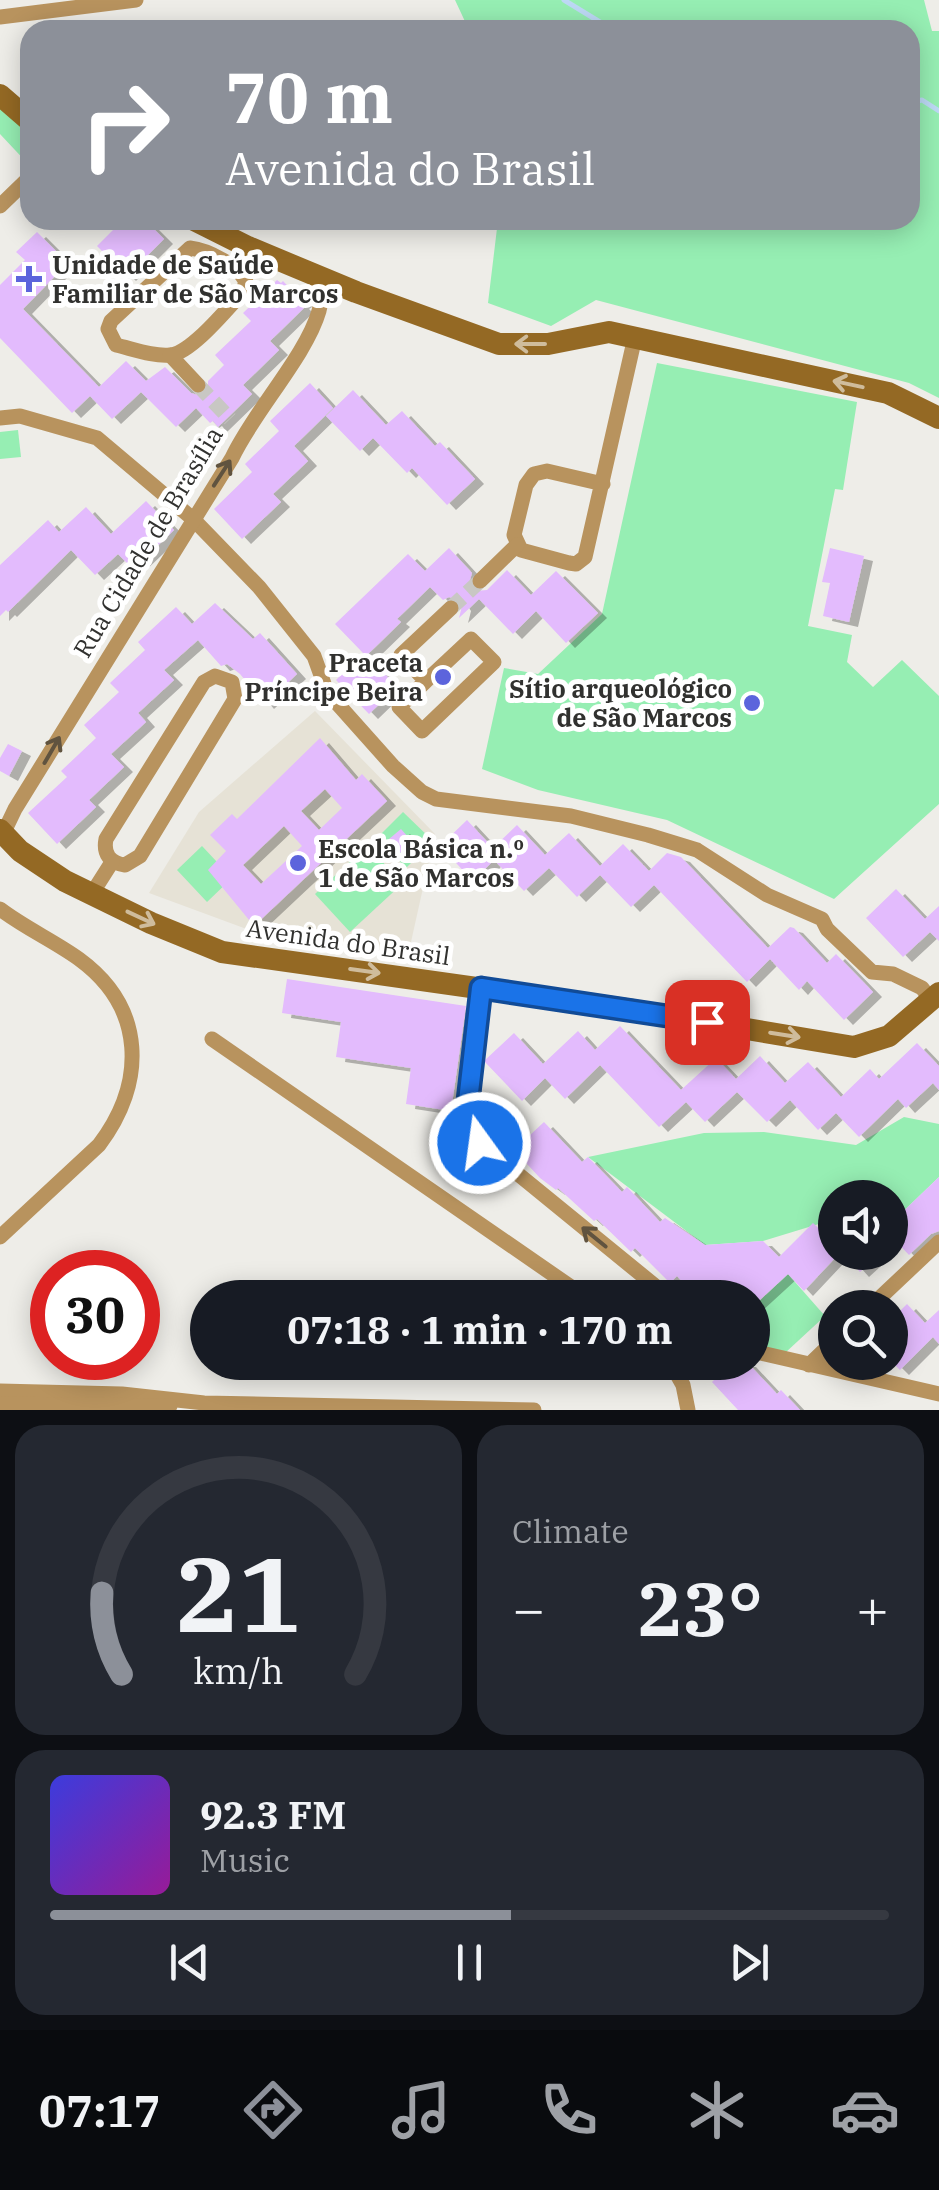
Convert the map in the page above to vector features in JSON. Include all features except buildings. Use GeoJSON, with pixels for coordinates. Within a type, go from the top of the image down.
{"type":"FeatureCollection","features":[{"type":"Feature","properties":{"kind":"street"},"geometry":{"type":"LineString","coordinates":[[0,18],[136,0]]}},
{"type":"Feature","properties":{"kind":"street"},"geometry":{"type":"LineString","coordinates":[[0,95],[20,112]]}},
{"type":"Feature","properties":{"kind":"street"},"geometry":{"type":"LineString","coordinates":[[0,206],[20,187]]}},
{"type":"Feature","properties":{"kind":"street"},"geometry":{"type":"LineString","coordinates":[[216,230],[313,274],[499,344],[548,344],[609,332],[888,393],[939,418]]}},
{"type":"Feature","properties":{"kind":"street"},"geometry":{"type":"LineString","coordinates":[[170,355],[190,345],[245,289],[240,272],[198,249],[190,248],[178,256],[118,313],[108,329],[116,346],[170,355],[198,385]]}},
{"type":"Feature","properties":{"kind":"street","name":"Rua Cidade de Brasília"},"geometry":{"type":"LineString","coordinates":[[2,832],[232,458],[244,431],[300,348],[319,311],[321,296],[313,274]]}},
{"type":"Feature","properties":{"kind":"street"},"geometry":{"type":"LineString","coordinates":[[603,484],[547,471],[534,474],[526,485],[514,535],[517,545],[526,553],[569,563],[581,561],[587,551],[603,484],[636,337]]}},
{"type":"Feature","properties":{"kind":"street"},"geometry":{"type":"LineString","coordinates":[[0,418],[20,416],[97,438],[193,519],[259,588],[314,656],[326,692],[422,792],[436,798],[571,816],[696,850],[767,895],[822,919],[827,929],[872,972],[893,974],[935,996]]}},
{"type":"Feature","properties":{"kind":"street"},"geometry":{"type":"LineString","coordinates":[[230,419],[244,431]]}},
{"type":"Feature","properties":{"kind":"street"},"geometry":{"type":"LineString","coordinates":[[480,581],[517,545]]}},
{"type":"Feature","properties":{"kind":"street"},"geometry":{"type":"LineString","coordinates":[[426,681],[401,655],[450,608]]}},
{"type":"Feature","properties":{"kind":"street"},"geometry":{"type":"LineString","coordinates":[[471,639],[494,662],[422,732],[399,707],[426,681],[471,639]]}},
{"type":"Feature","properties":{"kind":"street"},"geometry":{"type":"LineString","coordinates":[[215,676],[227,678],[235,688],[235,699],[140,856],[124,865],[112,862],[105,852],[106,839],[204,682],[215,676]]}},
{"type":"Feature","properties":{"kind":"street","name":"Avenida do Brasil"},"geometry":{"type":"LineString","coordinates":[[2,832],[34,861],[91,894],[198,945],[222,952],[854,1047],[888,1036],[935,996]]}},
{"type":"Feature","properties":{"kind":"street"},"geometry":{"type":"LineString","coordinates":[[91,894],[112,862]]}},
{"type":"Feature","properties":{"kind":"street"},"geometry":{"type":"LineString","coordinates":[[0,909],[99,976],[116,998],[127,1022],[132,1056],[129,1089],[99,1145],[0,1237]]}},
{"type":"Feature","properties":{"kind":"street"},"geometry":{"type":"LineString","coordinates":[[481,988],[467,1110],[480,1143],[648,1280]]}},
{"type":"Feature","properties":{"kind":"street"},"geometry":{"type":"LineString","coordinates":[[212,1039],[561,1280]]}},
{"type":"Feature","properties":{"kind":"street"},"geometry":{"type":"LineString","coordinates":[[889,1290],[939,1242]]}},
{"type":"Feature","properties":{"kind":"street"},"geometry":{"type":"LineString","coordinates":[[770,1356],[939,1394]]}},
{"type":"Feature","properties":{"kind":"street"},"geometry":{"type":"LineString","coordinates":[[809,1365],[818,1356]]}},
{"type":"Feature","properties":{"kind":"street"},"geometry":{"type":"LineString","coordinates":[[681,1380],[688,1410]]}},
{"type":"Feature","properties":{"kind":"street"},"geometry":{"type":"LineString","coordinates":[[0,1390],[122,1394],[204,1403],[534,1410]]}},
{"type":"Feature","properties":{"kind":"street"},"geometry":{"type":"LineString","coordinates":[[0,1404],[164,1407],[204,1403]]}},
{"type":"Feature","properties":{"kind":"shaded area","name":"Escola Básica n.º 1 de São Marcos"},"geometry":{"type":"Polygon","coordinates":[[[315,711],[435,834],[407,960],[263,935],[149,893],[199,812],[315,711]]]}},
{"type":"Feature","properties":{"kind":"green space"},"geometry":{"type":"Polygon","coordinates":[[[455,0],[924,0],[932,31],[939,31],[939,398],[909,383],[596,300],[551,326],[488,303],[497,230],[920,230],[920,20],[464,20],[455,0]]]}},
{"type":"Feature","properties":{"kind":"green space"},"geometry":{"type":"Polygon","coordinates":[[[0,96],[20,111],[20,155],[0,134],[0,96]]]}},
{"type":"Feature","properties":{"kind":"green space"},"geometry":{"type":"Polygon","coordinates":[[[657,363],[857,402],[843,490],[835,489],[808,626],[852,635],[847,662],[873,687],[902,660],[939,696],[939,804],[834,899],[667,820],[538,790],[482,769],[504,668],[538,674],[602,614],[657,363]]]}},
{"type":"Feature","properties":{"kind":"green space"},"geometry":{"type":"Polygon","coordinates":[[[18,430],[21,457],[0,459],[0,432],[18,430]]]}},
{"type":"Feature","properties":{"kind":"green space"},"geometry":{"type":"Polygon","coordinates":[[[403,812],[433,841],[406,868],[377,838],[403,812]]]}},
{"type":"Feature","properties":{"kind":"green space"},"geometry":{"type":"Polygon","coordinates":[[[202,846],[232,878],[207,902],[177,870],[202,846]]]}},
{"type":"Feature","properties":{"kind":"green space"},"geometry":{"type":"Polygon","coordinates":[[[367,846],[403,883],[350,932],[315,894],[367,846]]]}},
{"type":"Feature","properties":{"kind":"green space"},"geometry":{"type":"Polygon","coordinates":[[[904,1117],[939,1124],[939,1177],[908,1207],[908,1180],[818,1180],[818,1224],[763,1241],[705,1245],[588,1157],[704,1133],[764,1132],[856,1145],[904,1117]]]}},
{"type":"Feature","properties":{"kind":"green space"},"geometry":{"type":"Polygon","coordinates":[[[788,1274],[818,1308],[818,1322],[785,1353],[770,1350],[770,1291],[788,1274]]]}},
{"type":"Feature","properties":{"kind":"waterway"},"geometry":{"type":"LineString","coordinates":[[564,0],[597,20]]}},
{"type":"Feature","properties":{"kind":"waterway"},"geometry":{"type":"LineString","coordinates":[[920,100],[939,111]]}},
{"type":"Feature","properties":{"kind":"tunnel"},"geometry":{"type":"LineString","coordinates":[[198,385],[230,419]]}},
{"type":"Feature","properties":{"kind":"tunnel"},"geometry":{"type":"LineString","coordinates":[[451,608],[480,581]]}},
{"type":"Feature","properties":{"kind":"place","name":"Unidade de Saúde Familiar de São Marcos"},"geometry":{"type":"Point","coordinates":[29,279]}},
{"type":"Feature","properties":{"kind":"place","name":"Praceta Príncipe Beira"},"geometry":{"type":"Point","coordinates":[443,677]}},
{"type":"Feature","properties":{"kind":"place","name":"Sítio arqueológico de São Marcos"},"geometry":{"type":"Point","coordinates":[752,703]}},
{"type":"Feature","properties":{"kind":"place","name":"Escola Básica n.º 1 de São Marcos"},"geometry":{"type":"Point","coordinates":[298,863]}},
{"type":"Feature","properties":{"kind":"route"},"geometry":{"type":"LineString","coordinates":[[480,1143],[467,1110],[481,988],[707,1022]]}}]}
